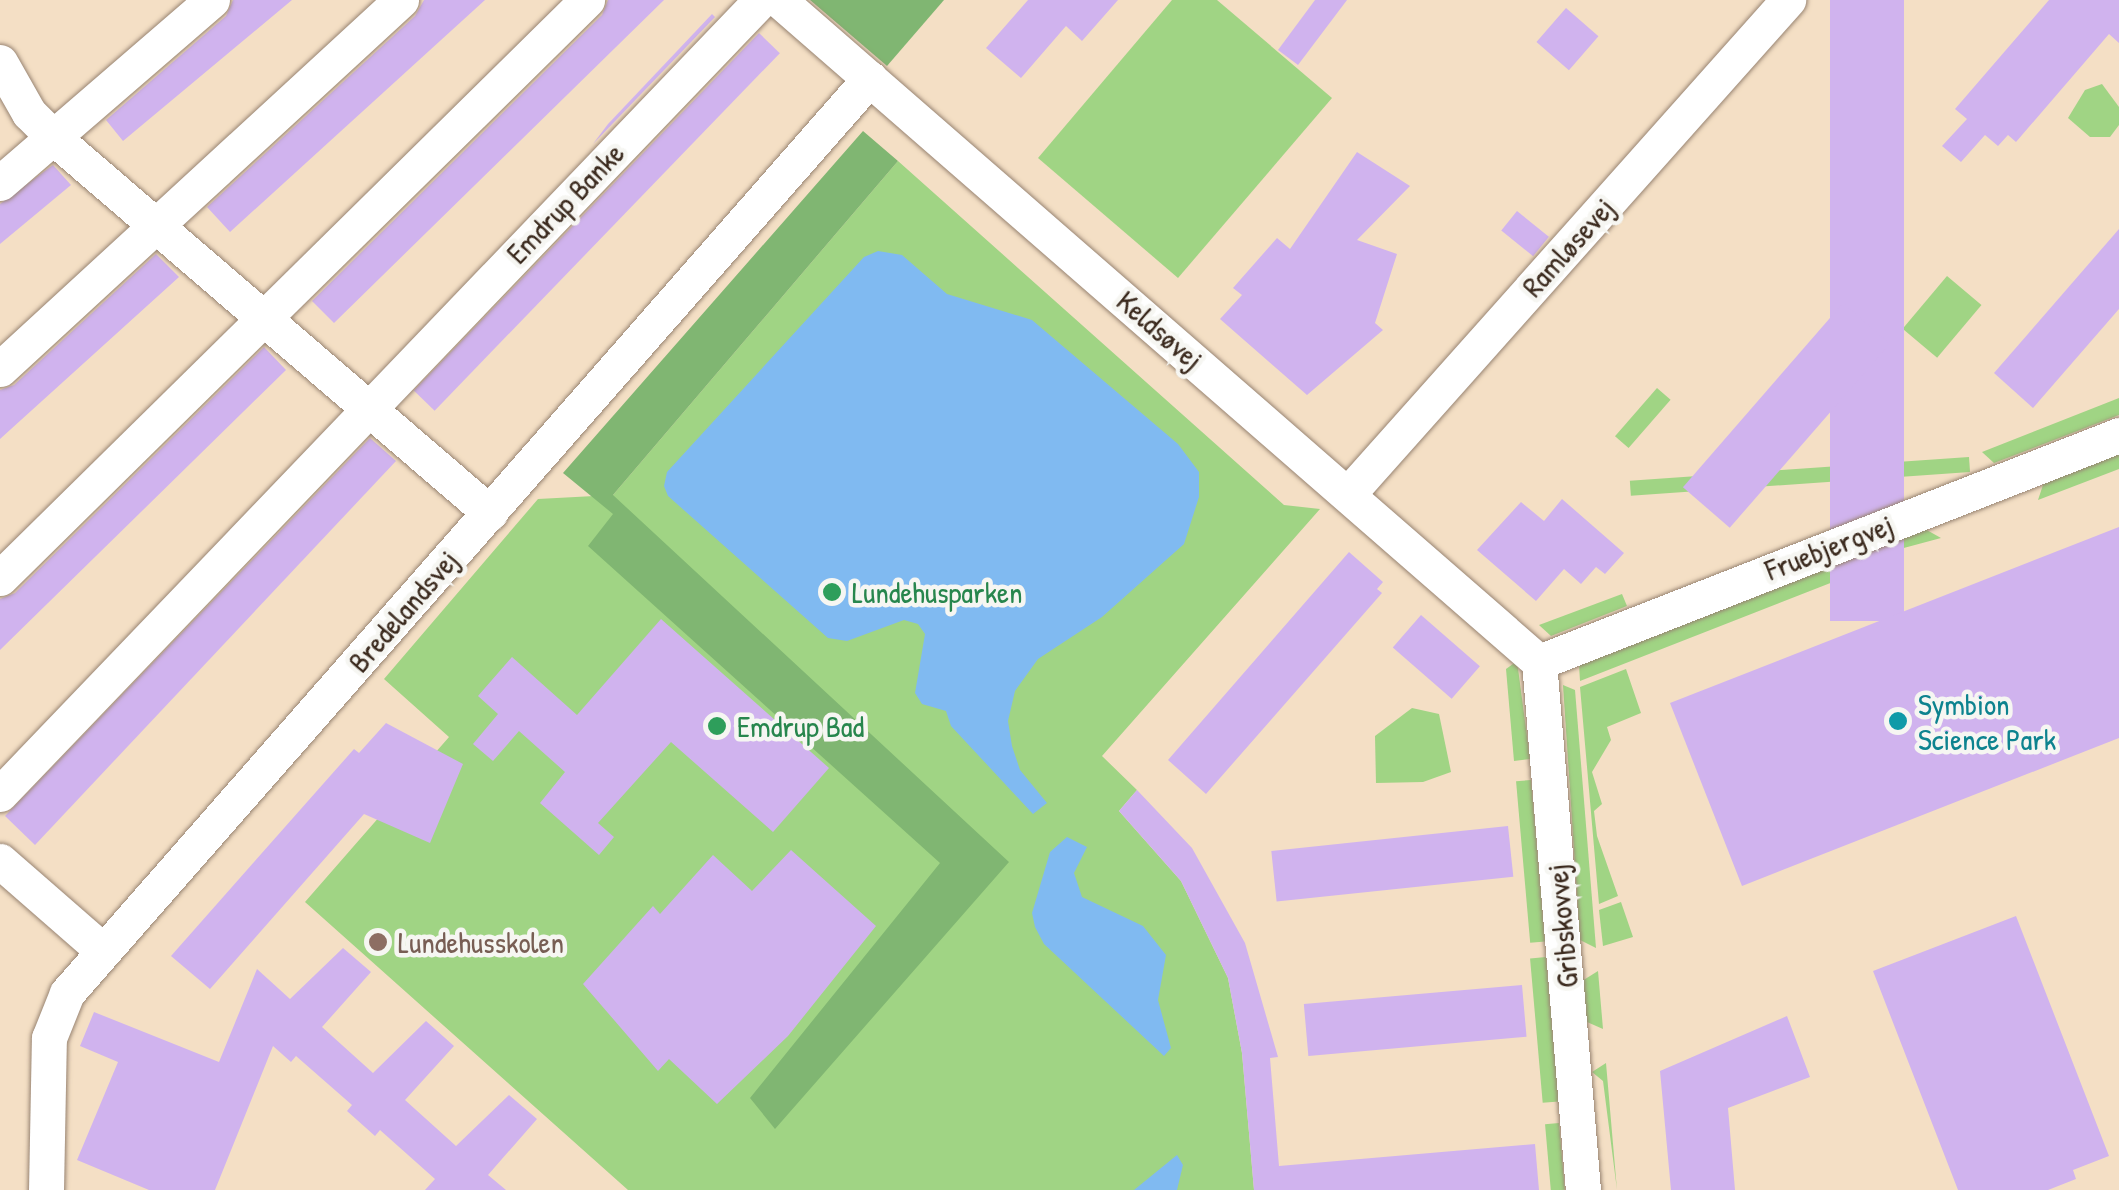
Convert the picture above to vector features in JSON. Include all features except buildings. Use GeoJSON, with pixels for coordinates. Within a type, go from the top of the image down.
{"type":"FeatureCollection","features":[{"type":"Feature","properties":{"kind":"street"},"geometry":{"type":"LineString","coordinates":[[0,183],[212,0]]}},
{"type":"Feature","properties":{"kind":"street"},"geometry":{"type":"LineString","coordinates":[[0,369],[401,0]]}},
{"type":"Feature","properties":{"kind":"street"},"geometry":{"type":"LineString","coordinates":[[0,578],[587,0]]}},
{"type":"Feature","properties":{"kind":"street","name":"Emdrup Banke"},"geometry":{"type":"LineString","coordinates":[[0,794],[761,0]]}},
{"type":"Feature","properties":{"kind":"street","name":"Keldsøvej"},"geometry":{"type":"LineString","coordinates":[[779,0],[1540,662]]}},
{"type":"Feature","properties":{"kind":"street","name":"Ramløsevej"},"geometry":{"type":"LineString","coordinates":[[1348,494],[1788,0]]}},
{"type":"Feature","properties":{"kind":"street"},"geometry":{"type":"LineString","coordinates":[[0,62],[29,114],[54,138],[490,513]]}},
{"type":"Feature","properties":{"kind":"street","name":"Bredelandsvej"},"geometry":{"type":"LineString","coordinates":[[46,1190],[49,1038],[67,993],[870,78]]}},
{"type":"Feature","properties":{"kind":"street","name":"Fruebjergvej"},"geometry":{"type":"LineString","coordinates":[[1540,662],[2119,435]]}},
{"type":"Feature","properties":{"kind":"street","name":"Gribskovvej"},"geometry":{"type":"LineString","coordinates":[[1540,662],[1583,1190]]}},
{"type":"Feature","properties":{"kind":"street"},"geometry":{"type":"LineString","coordinates":[[0,861],[102,950]]}},
{"type":"Feature","properties":{"kind":"green space"},"geometry":{"type":"Polygon","coordinates":[[[810,0],[944,0],[887,66],[810,0]]]}},
{"type":"Feature","properties":{"kind":"green space"},"geometry":{"type":"Polygon","coordinates":[[[1172,0],[1217,0],[1332,98],[1178,278],[1038,158],[1172,0]]]}},
{"type":"Feature","properties":{"kind":"green space"},"geometry":{"type":"Polygon","coordinates":[[[2102,84],[2119,107],[2119,125],[2110,137],[2090,137],[2068,118],[2085,90],[2102,84]]]}},
{"type":"Feature","properties":{"kind":"green space"},"geometry":{"type":"Polygon","coordinates":[[[863,131],[898,161],[613,495],[1009,862],[775,1129],[750,1098],[940,863],[588,546],[613,514],[563,473],[863,131]]]}},
{"type":"Feature","properties":{"kind":"green space","name":"Lundehusparken"},"geometry":{"type":"Polygon","coordinates":[[[898,161],[1284,505],[1320,509],[1102,756],[1137,790],[1119,811],[1181,881],[1228,978],[1242,1053],[1254,1190],[628,1190],[305,902],[449,737],[384,679],[538,499],[613,495],[898,161]]]}},
{"type":"Feature","properties":{"kind":"green space"},"geometry":{"type":"Polygon","coordinates":[[[1947,276],[1981,305],[1937,358],[1903,329],[1947,276]]]}},
{"type":"Feature","properties":{"kind":"green space"},"geometry":{"type":"Polygon","coordinates":[[[1657,388],[1671,400],[1629,448],[1615,436],[1657,388]]]}},
{"type":"Feature","properties":{"kind":"green space"},"geometry":{"type":"Polygon","coordinates":[[[2119,398],[2119,415],[1994,463],[1982,452],[2119,398]]]}},
{"type":"Feature","properties":{"kind":"green space"},"geometry":{"type":"Polygon","coordinates":[[[2119,453],[2119,469],[2038,500],[2044,482],[2119,453]]]}},
{"type":"Feature","properties":{"kind":"green space"},"geometry":{"type":"Polygon","coordinates":[[[1969,457],[1970,472],[1631,496],[1630,481],[1969,457]]]}},
{"type":"Feature","properties":{"kind":"green space"},"geometry":{"type":"Polygon","coordinates":[[[1925,529],[1941,538],[1900,549],[1902,555],[1580,681],[1579,665],[1925,529]]]}},
{"type":"Feature","properties":{"kind":"green space"},"geometry":{"type":"Polygon","coordinates":[[[1622,594],[1627,606],[1551,636],[1539,625],[1622,594]]]}},
{"type":"Feature","properties":{"kind":"green space"},"geometry":{"type":"Polygon","coordinates":[[[1517,661],[1530,759],[1514,761],[1506,669],[1517,661]]]}},
{"type":"Feature","properties":{"kind":"green space"},"geometry":{"type":"Polygon","coordinates":[[[1626,669],[1641,713],[1607,727],[1611,740],[1592,772],[1602,804],[1594,811],[1597,836],[1618,896],[1599,904],[1580,687],[1626,669]]]}},
{"type":"Feature","properties":{"kind":"green space"},"geometry":{"type":"Polygon","coordinates":[[[1563,685],[1575,690],[1596,948],[1580,940],[1563,685]]]}},
{"type":"Feature","properties":{"kind":"green space"},"geometry":{"type":"Polygon","coordinates":[[[1412,708],[1439,714],[1451,772],[1423,782],[1376,783],[1375,736],[1412,708]]]}},
{"type":"Feature","properties":{"kind":"green space"},"geometry":{"type":"Polygon","coordinates":[[[1531,780],[1545,941],[1530,943],[1516,781],[1531,780]]]}},
{"type":"Feature","properties":{"kind":"green space"},"geometry":{"type":"Polygon","coordinates":[[[1621,902],[1633,937],[1603,946],[1599,910],[1621,902]]]}},
{"type":"Feature","properties":{"kind":"green space"},"geometry":{"type":"Polygon","coordinates":[[[1546,957],[1559,1101],[1543,1103],[1530,958],[1546,957]]]}},
{"type":"Feature","properties":{"kind":"green space"},"geometry":{"type":"Polygon","coordinates":[[[1598,971],[1603,1029],[1587,1022],[1582,981],[1598,971]]]}},
{"type":"Feature","properties":{"kind":"green space"},"geometry":{"type":"Polygon","coordinates":[[[1606,1063],[1617,1190],[1603,1081],[1592,1072],[1606,1063]]]}},
{"type":"Feature","properties":{"kind":"green space"},"geometry":{"type":"Polygon","coordinates":[[[1559,1123],[1565,1190],[1551,1190],[1545,1124],[1559,1123]]]}},
{"type":"Feature","properties":{"kind":"water"},"geometry":{"type":"Polygon","coordinates":[[[878,251],[902,255],[947,294],[1032,320],[1178,444],[1199,472],[1199,497],[1184,544],[1102,617],[1038,659],[1015,691],[1008,721],[1012,746],[1020,770],[1047,803],[1033,814],[951,726],[946,711],[922,704],[915,693],[925,634],[918,624],[904,620],[847,641],[828,638],[668,496],[664,486],[667,472],[864,257],[878,251]]]}},
{"type":"Feature","properties":{"kind":"water"},"geometry":{"type":"Polygon","coordinates":[[[1067,837],[1087,847],[1074,873],[1082,897],[1143,926],[1166,955],[1158,1000],[1171,1048],[1164,1056],[1044,944],[1035,927],[1032,913],[1050,852],[1067,837]]]}},
{"type":"Feature","properties":{"kind":"water"},"geometry":{"type":"Polygon","coordinates":[[[1177,1155],[1183,1165],[1177,1190],[1134,1190],[1177,1155]]]}},
{"type":"Feature","properties":{"kind":"place","name":"Lundehusparken"},"geometry":{"type":"Point","coordinates":[832,592]}},
{"type":"Feature","properties":{"kind":"place","name":"Symbion Science Park"},"geometry":{"type":"Point","coordinates":[1898,721]}},
{"type":"Feature","properties":{"kind":"place","name":"Emdrup Bad"},"geometry":{"type":"Point","coordinates":[717,726]}},
{"type":"Feature","properties":{"kind":"place","name":"Lundehusskolen"},"geometry":{"type":"Point","coordinates":[378,942]}}]}
